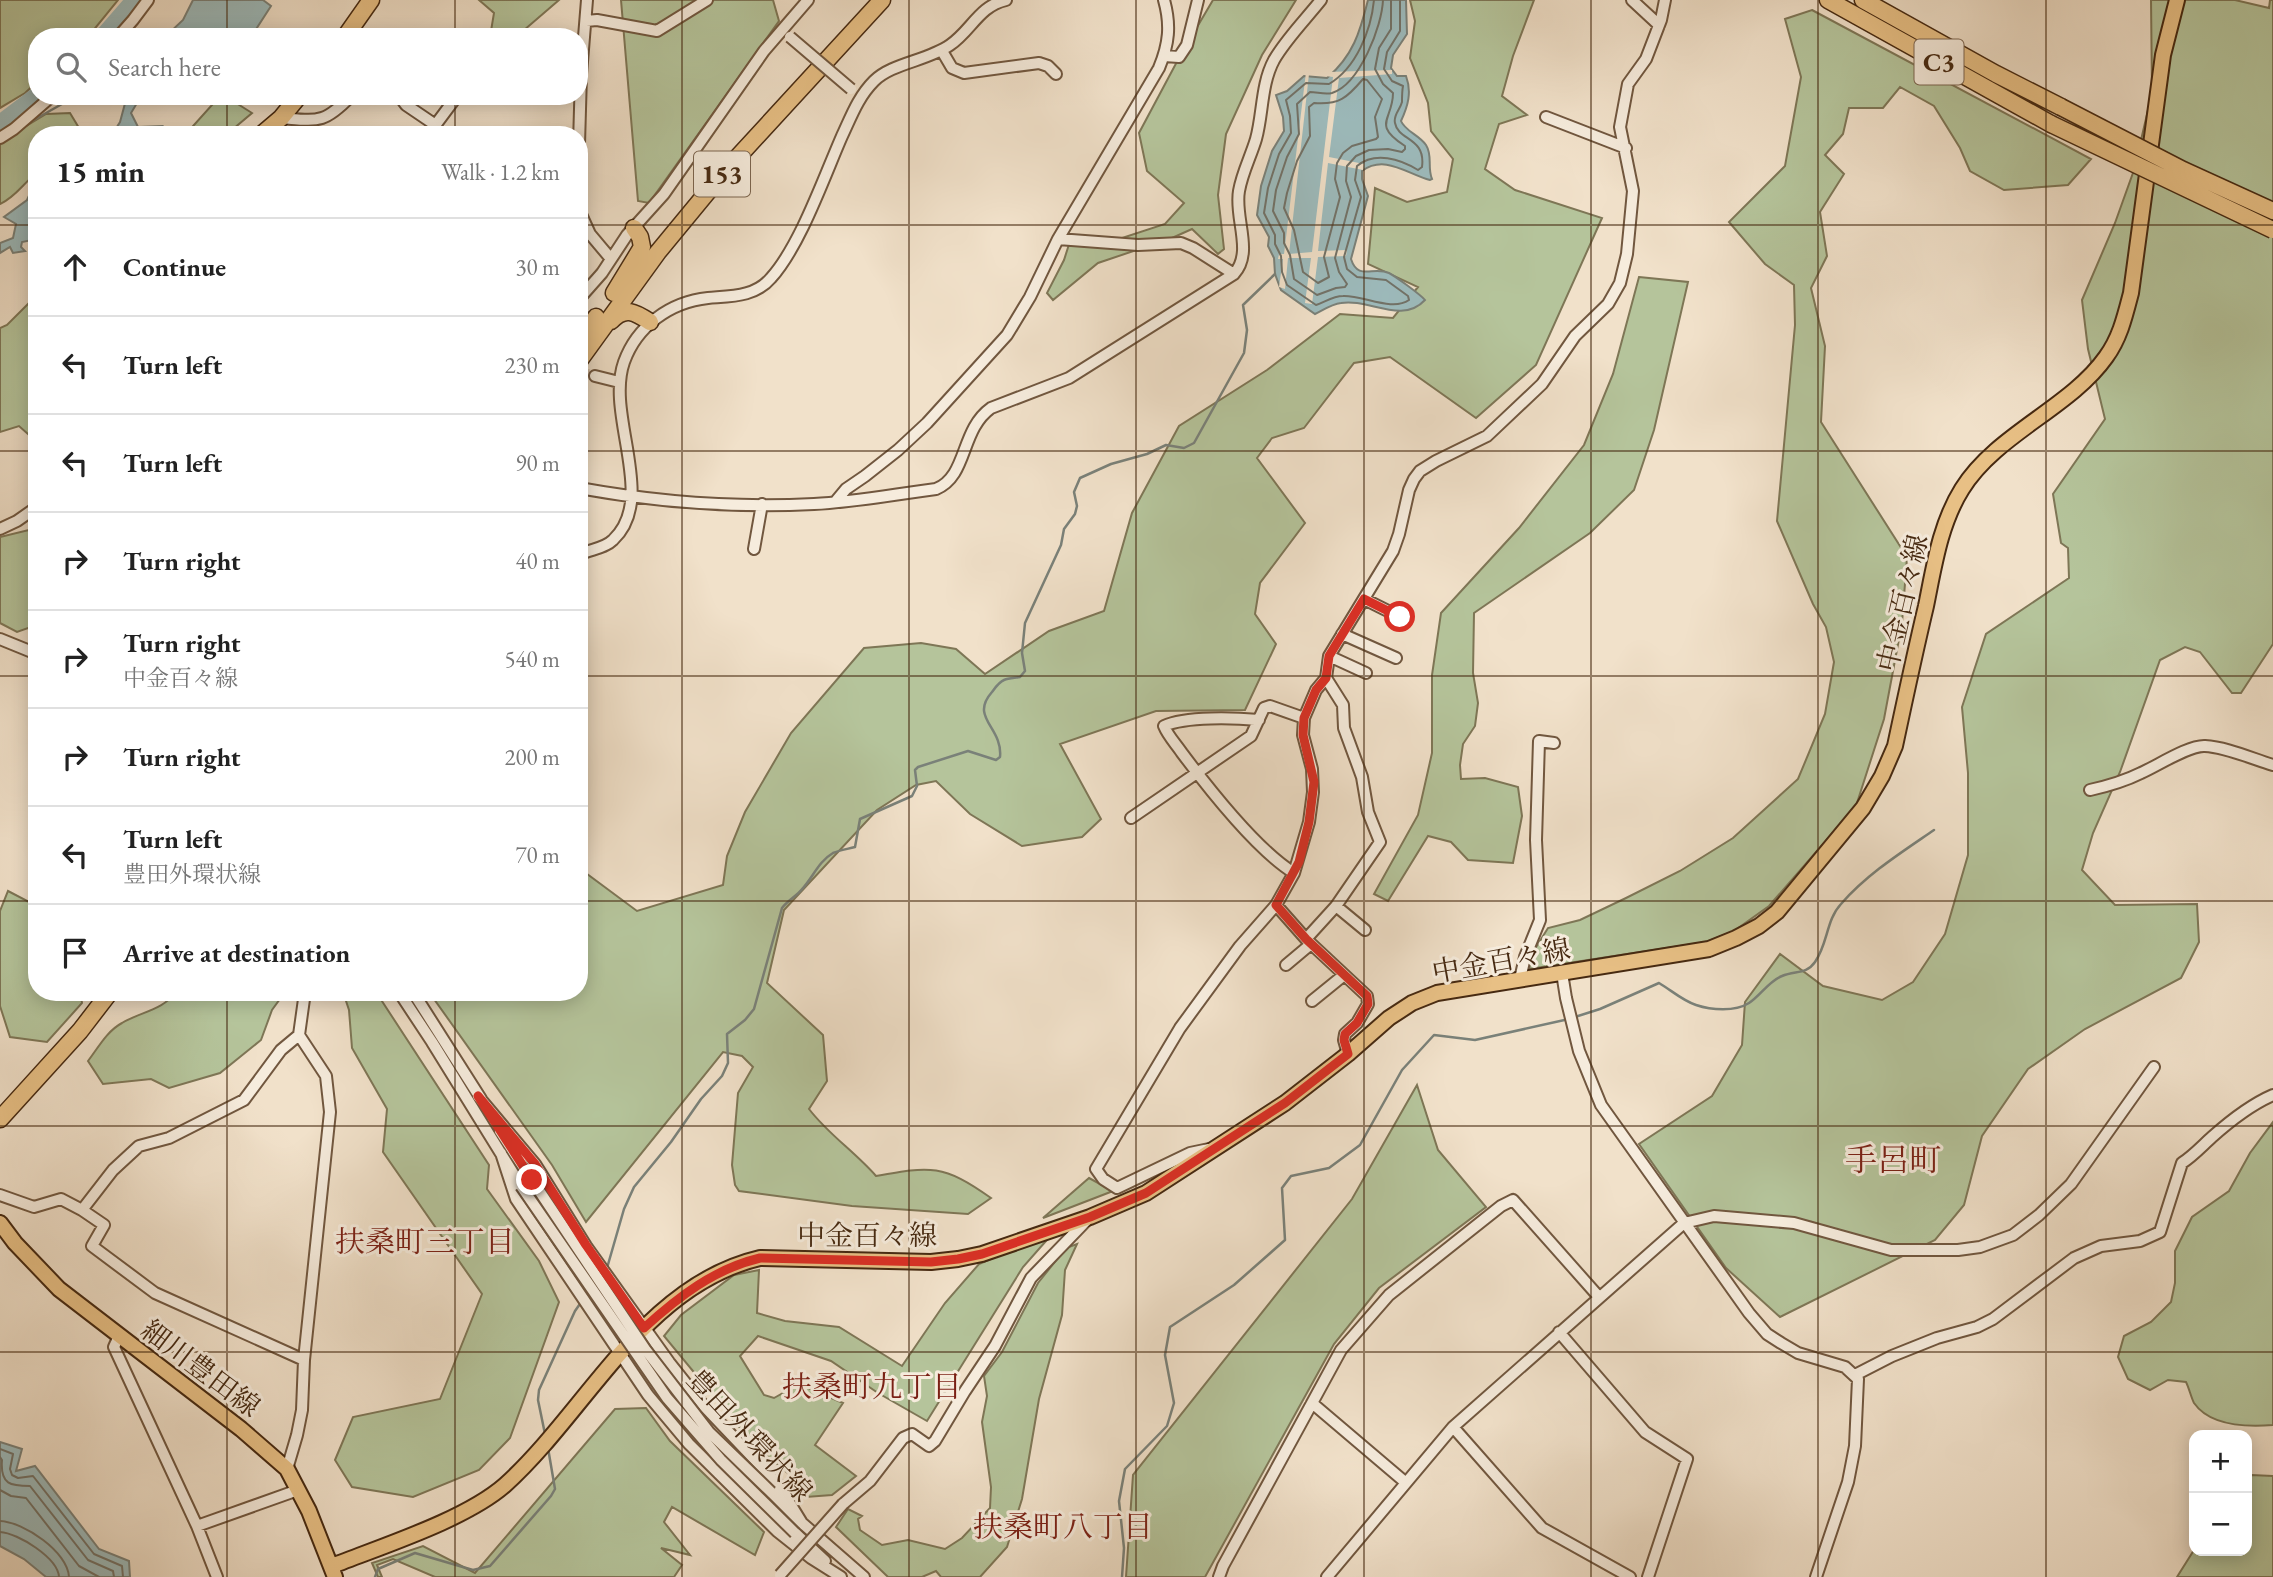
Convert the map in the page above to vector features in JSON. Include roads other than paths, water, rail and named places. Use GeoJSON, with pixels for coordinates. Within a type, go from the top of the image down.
{"type":"FeatureCollection","features":[{"type":"Feature","properties":{"kind":"highway"},"geometry":{"type":"LineString","coordinates":[[351,28],[371,0]]}},
{"type":"Feature","properties":{"kind":"highway","name":"153"},"geometry":{"type":"LineString","coordinates":[[588,329],[727,155],[869,0]]}},
{"type":"Feature","properties":{"kind":"highway","name":"153"},"geometry":{"type":"LineString","coordinates":[[588,349],[658,252],[750,142],[882,0]]}},
{"type":"Feature","properties":{"kind":"highway","name":"C3"},"geometry":{"type":"LineString","coordinates":[[1828,0],[2051,124],[2273,230]]}},
{"type":"Feature","properties":{"kind":"highway","name":"C3"},"geometry":{"type":"LineString","coordinates":[[1863,0],[1996,74],[2183,170],[2273,211]]}},
{"type":"Feature","properties":{"kind":"highway"},"geometry":{"type":"LineString","coordinates":[[272,126],[292,105]]}},
{"type":"Feature","properties":{"kind":"highway","name":"153"},"geometry":{"type":"LineString","coordinates":[[614,293],[642,247],[634,228]]}},
{"type":"Feature","properties":{"kind":"highway"},"geometry":{"type":"LineString","coordinates":[[650,322],[638,303],[636,291],[658,252]]}},
{"type":"Feature","properties":{"kind":"highway"},"geometry":{"type":"LineString","coordinates":[[588,350],[622,312],[634,311],[650,322]]}},
{"type":"Feature","properties":{"kind":"highway"},"geometry":{"type":"LineString","coordinates":[[0,1119],[80,1031],[103,1001]]}},
{"type":"Feature","properties":{"kind":"highway"},"geometry":{"type":"LineString","coordinates":[[80,1031],[114,1001]]}},
{"type":"Feature","properties":{"kind":"main road","name":"中金百々線"},"geometry":{"type":"LineString","coordinates":[[333,1571],[459,1514],[503,1486],[548,1439],[644,1328],[704,1280],[736,1264],[760,1258],[931,1262],[982,1254],[1090,1217],[1146,1193],[1285,1103],[1389,1018],[1412,1003],[1437,993],[1709,948],[1759,926],[1777,912],[1863,808],[1882,776],[1895,746],[1937,552],[1947,519],[1962,489],[1976,471],[2008,440],[2086,379],[2106,357],[2122,329],[2131,293],[2163,55],[2177,0]]}},
{"type":"Feature","properties":{"kind":"main road","name":"細川豊田線"},"geometry":{"type":"LineString","coordinates":[[0,1223],[15,1243],[59,1289],[231,1421],[287,1469],[309,1511],[333,1571]]}},
{"type":"Feature","properties":{"kind":"street"},"geometry":{"type":"LineString","coordinates":[[125,28],[148,0]]}},
{"type":"Feature","properties":{"kind":"street"},"geometry":{"type":"LineString","coordinates":[[585,28],[587,0]]}},
{"type":"Feature","properties":{"kind":"street"},"geometry":{"type":"LineString","coordinates":[[586,21],[597,20],[657,31],[707,0]]}},
{"type":"Feature","properties":{"kind":"street"},"geometry":{"type":"LineString","coordinates":[[588,289],[634,228],[664,194],[764,51],[786,34],[808,0]]}},
{"type":"Feature","properties":{"kind":"street"},"geometry":{"type":"LineString","coordinates":[[588,552],[608,545],[624,527],[632,498],[618,399],[619,382],[629,350],[650,322],[681,304],[751,293],[770,280],[786,257],[803,224],[860,98],[875,79],[890,70],[942,51],[987,8],[1006,0]]}},
{"type":"Feature","properties":{"kind":"street"},"geometry":{"type":"LineString","coordinates":[[836,501],[846,489],[898,450],[927,423],[1007,335],[1030,297],[1058,239],[1151,83],[1164,56],[1168,46],[1169,26],[1164,0]]}},
{"type":"Feature","properties":{"kind":"street"},"geometry":{"type":"LineString","coordinates":[[1164,56],[1179,57],[1187,45],[1198,0]]}},
{"type":"Feature","properties":{"kind":"street"},"geometry":{"type":"LineString","coordinates":[[588,490],[632,498],[676,502],[816,504],[943,486],[953,477],[973,428],[982,414],[991,408],[1069,378],[1234,274],[1240,267],[1242,231],[1238,213],[1239,191],[1256,138],[1269,72],[1274,60],[1321,0]]}},
{"type":"Feature","properties":{"kind":"street"},"geometry":{"type":"LineString","coordinates":[[1632,0],[1659,25]]}},
{"type":"Feature","properties":{"kind":"street"},"geometry":{"type":"LineString","coordinates":[[1219,1146],[1191,1153],[1117,1188],[1103,1179],[1096,1169],[1180,1028],[1240,946],[1276,905],[1294,873],[1306,833],[1313,792],[1312,769],[1303,735],[1304,718],[1316,690],[1326,678],[1329,656],[1393,551],[1414,479],[1420,471],[1436,461],[1487,436],[1542,384],[1575,336],[1608,304],[1620,283],[1627,254],[1633,191],[1620,127],[1628,84],[1646,59],[1665,0]]}},
{"type":"Feature","properties":{"kind":"street"},"geometry":{"type":"LineString","coordinates":[[786,34],[860,98]]}},
{"type":"Feature","properties":{"kind":"street"},"geometry":{"type":"LineString","coordinates":[[942,51],[952,68],[964,73],[1039,63],[1048,66],[1056,74]]}},
{"type":"Feature","properties":{"kind":"street"},"geometry":{"type":"LineString","coordinates":[[0,138],[42,105]]}},
{"type":"Feature","properties":{"kind":"street"},"geometry":{"type":"LineString","coordinates":[[281,118],[316,121],[333,114],[342,105]]}},
{"type":"Feature","properties":{"kind":"street"},"geometry":{"type":"LineString","coordinates":[[406,105],[434,124],[450,105]]}},
{"type":"Feature","properties":{"kind":"street"},"geometry":{"type":"LineString","coordinates":[[579,126],[580,105]]}},
{"type":"Feature","properties":{"kind":"street"},"geometry":{"type":"LineString","coordinates":[[1546,117],[1626,148]]}},
{"type":"Feature","properties":{"kind":"street"},"geometry":{"type":"LineString","coordinates":[[588,230],[611,259]]}},
{"type":"Feature","properties":{"kind":"street"},"geometry":{"type":"LineString","coordinates":[[1058,239],[1139,245],[1181,243],[1194,248],[1234,274]]}},
{"type":"Feature","properties":{"kind":"street"},"geometry":{"type":"LineString","coordinates":[[595,376],[619,382]]}},
{"type":"Feature","properties":{"kind":"street"},"geometry":{"type":"LineString","coordinates":[[754,549],[762,504]]}},
{"type":"Feature","properties":{"kind":"street"},"geometry":{"type":"LineString","coordinates":[[0,529],[28,514]]}},
{"type":"Feature","properties":{"kind":"street"},"geometry":{"type":"LineString","coordinates":[[1364,599],[1400,617]]}},
{"type":"Feature","properties":{"kind":"street"},"geometry":{"type":"LineString","coordinates":[[1342,634],[1396,658]]}},
{"type":"Feature","properties":{"kind":"street"},"geometry":{"type":"LineString","coordinates":[[0,639],[28,650]]}},
{"type":"Feature","properties":{"kind":"street"},"geometry":{"type":"LineString","coordinates":[[1329,656],[1366,673]]}},
{"type":"Feature","properties":{"kind":"street"},"geometry":{"type":"LineString","coordinates":[[1286,965],[1336,906],[1380,842],[1368,812],[1362,777],[1344,728],[1343,705],[1326,678]]}},
{"type":"Feature","properties":{"kind":"street"},"geometry":{"type":"LineString","coordinates":[[1130,818],[1254,735],[1264,708],[1270,706],[1304,718]]}},
{"type":"Feature","properties":{"kind":"street"},"geometry":{"type":"LineString","coordinates":[[1259,720],[1200,720],[1174,722],[1164,726],[1196,772],[1253,838],[1294,873]]}},
{"type":"Feature","properties":{"kind":"street"},"geometry":{"type":"LineString","coordinates":[[1520,979],[1525,957],[1540,920],[1536,840],[1539,741],[1554,743]]}},
{"type":"Feature","properties":{"kind":"street"},"geometry":{"type":"LineString","coordinates":[[2090,790],[2133,777],[2164,760],[2202,745],[2221,748],[2273,765]]}},
{"type":"Feature","properties":{"kind":"street"},"geometry":{"type":"LineString","coordinates":[[1276,905],[1308,941],[1367,996],[1368,1004],[1357,1023],[1345,1034],[1348,1054]]}},
{"type":"Feature","properties":{"kind":"street"},"geometry":{"type":"LineString","coordinates":[[1336,906],[1365,930]]}},
{"type":"Feature","properties":{"kind":"street"},"geometry":{"type":"LineString","coordinates":[[1562,973],[1579,1051],[1601,1105],[1749,1313],[1768,1334],[1798,1353],[1845,1367],[1858,1379]]}},
{"type":"Feature","properties":{"kind":"street"},"geometry":{"type":"LineString","coordinates":[[1312,1001],[1344,975]]}},
{"type":"Feature","properties":{"kind":"street"},"geometry":{"type":"LineString","coordinates":[[287,1469],[302,1410],[304,1360],[330,1112],[326,1076],[299,1035],[304,1001]]}},
{"type":"Feature","properties":{"kind":"street","name":"豊田外環状線"},"geometry":{"type":"LineString","coordinates":[[405,1001],[522,1186],[667,1398],[721,1460],[798,1528],[864,1577]]}},
{"type":"Feature","properties":{"kind":"street","name":"豊田外環状線"},"geometry":{"type":"LineString","coordinates":[[419,1001],[532,1180],[653,1360],[709,1432],[771,1492],[798,1528],[842,1577]]}},
{"type":"Feature","properties":{"kind":"street"},"geometry":{"type":"LineString","coordinates":[[82,1210],[113,1170],[139,1146],[169,1138],[244,1100],[281,1050],[299,1035]]}},
{"type":"Feature","properties":{"kind":"street"},"geometry":{"type":"LineString","coordinates":[[1327,1577],[1453,1427],[1684,1223],[1714,1216],[1794,1223],[1891,1250],[1958,1250],[1980,1247],[2013,1235],[2039,1215],[2071,1184],[2154,1067]]}},
{"type":"Feature","properties":{"kind":"street"},"geometry":{"type":"LineString","coordinates":[[1815,1577],[1848,1482],[1855,1446],[1858,1379],[1855,1375],[1892,1356],[1993,1319],[2074,1258],[2101,1246],[2140,1241],[2160,1232],[2182,1163],[2252,1105],[2273,1095]]}},
{"type":"Feature","properties":{"kind":"street"},"geometry":{"type":"LineString","coordinates":[[478,1096],[535,1164],[586,1245],[644,1328],[704,1406],[778,1484],[798,1528]]}},
{"type":"Feature","properties":{"kind":"street"},"geometry":{"type":"LineString","coordinates":[[501,1153],[516,1199],[648,1395],[690,1444],[777,1531],[811,1558],[842,1577]]}},
{"type":"Feature","properties":{"kind":"street"},"geometry":{"type":"LineString","coordinates":[[0,1195],[34,1207],[61,1199],[82,1210],[104,1225],[92,1246],[155,1293],[304,1360]]}},
{"type":"Feature","properties":{"kind":"street"},"geometry":{"type":"LineString","coordinates":[[1219,1577],[1340,1350],[1389,1295],[1500,1206],[1514,1200],[1599,1297]]}},
{"type":"Feature","properties":{"kind":"street"},"geometry":{"type":"LineString","coordinates":[[780,1575],[843,1504],[870,1481],[903,1438],[912,1434],[929,1446],[935,1441],[995,1346],[1031,1278],[1090,1217]]}},
{"type":"Feature","properties":{"kind":"street"},"geometry":{"type":"LineString","coordinates":[[1559,1332],[1645,1432],[1687,1459],[1648,1577]]}},
{"type":"Feature","properties":{"kind":"street"},"geometry":{"type":"LineString","coordinates":[[119,1336],[114,1348],[197,1526],[217,1577]]}},
{"type":"Feature","properties":{"kind":"street"},"geometry":{"type":"LineString","coordinates":[[1312,1403],[1405,1482]]}},
{"type":"Feature","properties":{"kind":"street"},"geometry":{"type":"LineString","coordinates":[[1453,1427],[1542,1528],[1630,1577]]}},
{"type":"Feature","properties":{"kind":"street"},"geometry":{"type":"LineString","coordinates":[[197,1526],[298,1490]]}},
{"type":"Feature","properties":{"kind":"water"},"geometry":{"type":"Polygon","coordinates":[[[193,0],[263,0],[271,6],[257,28],[175,28],[183,20],[193,0]]]}},
{"type":"Feature","properties":{"kind":"water"},"geometry":{"type":"Polygon","coordinates":[[[1368,0],[1406,0],[1407,34],[1393,55],[1391,68],[1397,76],[1406,76],[1408,99],[1401,121],[1426,145],[1432,179],[1388,165],[1379,164],[1362,171],[1368,196],[1351,259],[1354,266],[1362,271],[1389,273],[1425,300],[1416,307],[1395,311],[1351,302],[1341,303],[1315,314],[1281,290],[1275,274],[1274,258],[1268,246],[1269,237],[1257,215],[1261,186],[1272,151],[1284,131],[1276,95],[1287,91],[1304,76],[1327,78],[1336,70],[1354,43],[1368,0]]]}},
{"type":"Feature","properties":{"kind":"water"},"geometry":{"type":"Polygon","coordinates":[[[125,105],[136,105],[131,113],[138,126],[118,126],[125,105]]]}},
{"type":"Feature","properties":{"kind":"water"},"geometry":{"type":"Polygon","coordinates":[[[28,198],[28,241],[22,242],[21,247],[25,251],[13,253],[10,247],[0,253],[0,243],[13,238],[16,224],[4,217],[28,198]]]}},
{"type":"Feature","properties":{"kind":"water"},"geometry":{"type":"Polygon","coordinates":[[[0,1442],[22,1449],[16,1471],[35,1466],[99,1549],[129,1561],[130,1577],[46,1577],[24,1559],[0,1546],[0,1442]]]}},
{"type":"Feature","properties":{"kind":"waterway"},"geometry":{"type":"LineString","coordinates":[[111,28],[135,0]]}},
{"type":"Feature","properties":{"kind":"waterway"},"geometry":{"type":"LineString","coordinates":[[0,124],[28,103]]}},
{"type":"Feature","properties":{"kind":"waterway"},"geometry":{"type":"LineString","coordinates":[[25,125],[60,105]]}},
{"type":"Feature","properties":{"kind":"waterway"},"geometry":{"type":"LineString","coordinates":[[607,1268],[624,1209],[634,1187],[671,1142],[701,1099],[722,1076],[728,1063],[727,1034],[754,1009],[782,908],[801,891],[828,856],[855,847],[860,819],[912,796],[917,786],[915,770],[918,767],[968,751],[996,760],[1000,757],[997,738],[985,716],[986,701],[1000,682],[1020,677],[1025,671],[1022,653],[1025,623],[1061,545],[1064,529],[1075,514],[1077,506],[1074,492],[1080,478],[1166,445],[1184,448],[1194,443],[1244,353],[1247,330],[1243,305],[1275,274]]}},
{"type":"Feature","properties":{"kind":"waterway"},"geometry":{"type":"LineString","coordinates":[[1575,1017],[1659,983],[1686,1001],[1702,1007],[1730,1009],[1749,1003],[1777,978],[1804,971],[1812,966],[1822,948],[1832,917],[1841,904],[1873,873],[1934,830]]}},
{"type":"Feature","properties":{"kind":"waterway"},"geometry":{"type":"LineString","coordinates":[[1122,1577],[1124,1548],[1119,1501],[1125,1469],[1167,1426],[1174,1403],[1165,1355],[1170,1327],[1234,1285],[1285,1240],[1282,1188],[1291,1176],[1329,1168],[1360,1145],[1402,1070],[1434,1035],[1475,1040],[1569,1019]]}},
{"type":"Feature","properties":{"kind":"waterway"},"geometry":{"type":"LineString","coordinates":[[545,1434],[538,1400],[539,1390],[582,1301]]}},
{"type":"Feature","properties":{"kind":"waterway"},"geometry":{"type":"LineString","coordinates":[[375,1577],[378,1569],[415,1553],[473,1570],[490,1566],[555,1489],[548,1448]]}},
{"type":"Feature","properties":{"kind":"tunnel"},"geometry":{"type":"LineString","coordinates":[[588,374],[595,376]]}},
{"type":"Feature","properties":{"kind":"district","name":"手呂町"},"geometry":{"type":"Point","coordinates":[1893,1160]}},
{"type":"Feature","properties":{"kind":"district","name":"扶桑町三丁目"},"geometry":{"type":"Point","coordinates":[425,1241]}},
{"type":"Feature","properties":{"kind":"district","name":"扶桑町九丁目"},"geometry":{"type":"Point","coordinates":[872,1386]}},
{"type":"Feature","properties":{"kind":"district","name":"扶桑町八丁目"},"geometry":{"type":"Point","coordinates":[1063,1526]}}]}
